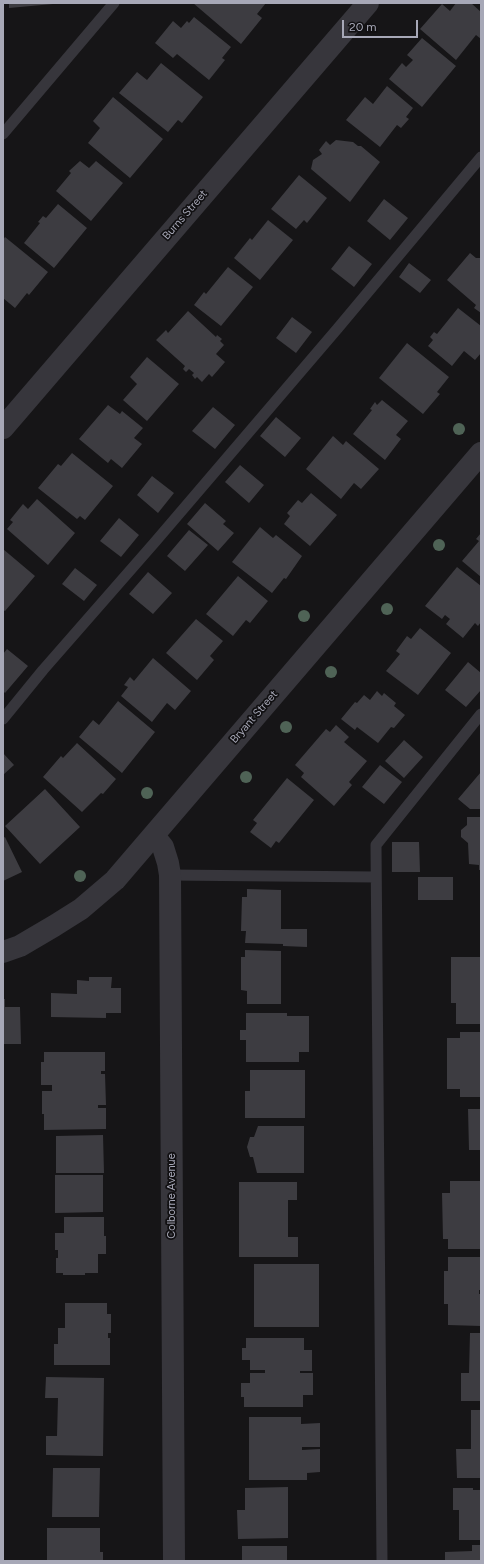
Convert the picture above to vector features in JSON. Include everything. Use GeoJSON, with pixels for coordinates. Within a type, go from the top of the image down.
{"type":"FeatureCollection","features":[{"type":"Feature","properties":{"kind":"street","name":"Burns Street"},"geometry":{"type":"LineString","coordinates":[[3,428],[368,3]]}},
{"type":"Feature","properties":{"kind":"street","name":"Bryant Street"},"geometry":{"type":"LineString","coordinates":[[3,952],[20,946],[81,909],[115,880],[481,453]]}},
{"type":"Feature","properties":{"kind":"street","name":"Colborne Avenue"},"geometry":{"type":"LineString","coordinates":[[154,836],[163,847],[170,875],[174,1561]]}},
{"type":"Feature","properties":{"kind":"lane"},"geometry":{"type":"LineString","coordinates":[[3,134],[114,3]]}},
{"type":"Feature","properties":{"kind":"lane"},"geometry":{"type":"LineString","coordinates":[[3,719],[42,670],[144,554],[338,328],[481,157]]}},
{"type":"Feature","properties":{"kind":"lane"},"geometry":{"type":"LineString","coordinates":[[382,1561],[376,844],[481,714]]}},
{"type":"Feature","properties":{"kind":"lane"},"geometry":{"type":"LineString","coordinates":[[170,875],[376,877]]}},
{"type":"Feature","properties":{"kind":"building"},"geometry":{"type":"Polygon","coordinates":[[[9,3],[53,3],[53,4],[9,8],[9,3]]]}},
{"type":"Feature","properties":{"kind":"building"},"geometry":{"type":"Polygon","coordinates":[[[193,3],[266,3],[257,14],[262,18],[241,44],[193,3]]]}},
{"type":"Feature","properties":{"kind":"building"},"geometry":{"type":"Polygon","coordinates":[[[456,3],[471,3],[481,12],[481,39],[476,35],[456,60],[420,29],[442,4],[450,11],[456,3]]]}},
{"type":"Feature","properties":{"kind":"building"},"geometry":{"type":"Polygon","coordinates":[[[194,17],[231,47],[222,58],[225,60],[209,80],[177,54],[173,58],[155,43],[173,21],[181,28],[187,21],[189,23],[194,17]]]}},
{"type":"Feature","properties":{"kind":"building"},"geometry":{"type":"Polygon","coordinates":[[[422,38],[456,66],[422,107],[389,79],[402,63],[406,67],[413,60],[407,55],[422,38]]]}},
{"type":"Feature","properties":{"kind":"building"},"geometry":{"type":"Polygon","coordinates":[[[161,63],[203,97],[182,123],[178,120],[168,132],[119,93],[137,72],[147,80],[161,63]]]}},
{"type":"Feature","properties":{"kind":"building"},"geometry":{"type":"Polygon","coordinates":[[[387,86],[413,108],[406,117],[409,119],[401,128],[397,125],[380,147],[346,120],[365,97],[373,104],[387,86]]]}},
{"type":"Feature","properties":{"kind":"building"},"geometry":{"type":"Polygon","coordinates":[[[113,97],[163,139],[130,178],[88,143],[100,128],[93,121],[113,97]]]}},
{"type":"Feature","properties":{"kind":"building"},"geometry":{"type":"Polygon","coordinates":[[[336,140],[353,142],[358,146],[361,146],[380,162],[350,202],[311,169],[313,160],[322,154],[319,150],[326,141],[330,145],[336,140]]]}},
{"type":"Feature","properties":{"kind":"building"},"geometry":{"type":"Polygon","coordinates":[[[80,161],[89,168],[96,161],[123,183],[91,221],[56,191],[71,173],[69,171],[80,161]]]}},
{"type":"Feature","properties":{"kind":"building"},"geometry":{"type":"Polygon","coordinates":[[[299,175],[327,198],[307,223],[304,220],[296,229],[271,209],[299,175]]]}},
{"type":"Feature","properties":{"kind":"building"},"geometry":{"type":"Polygon","coordinates":[[[384,199],[408,218],[390,240],[367,221],[384,199]]]}},
{"type":"Feature","properties":{"kind":"building"},"geometry":{"type":"Polygon","coordinates":[[[58,204],[87,228],[54,268],[24,243],[40,223],[38,222],[43,216],[46,218],[58,204]]]}},
{"type":"Feature","properties":{"kind":"building"},"geometry":{"type":"Polygon","coordinates":[[[268,220],[293,240],[260,280],[234,258],[250,238],[252,240],[268,220]]]}},
{"type":"Feature","properties":{"kind":"building"},"geometry":{"type":"Polygon","coordinates":[[[5,237],[48,272],[29,295],[27,293],[15,308],[3,298],[3,240],[5,237]]]}},
{"type":"Feature","properties":{"kind":"building"},"geometry":{"type":"Polygon","coordinates":[[[349,246],[372,264],[354,287],[331,269],[349,246]]]}},
{"type":"Feature","properties":{"kind":"building"},"geometry":{"type":"Polygon","coordinates":[[[470,253],[476,258],[481,258],[481,313],[474,308],[476,305],[447,280],[470,253]]]}},
{"type":"Feature","properties":{"kind":"building"},"geometry":{"type":"Polygon","coordinates":[[[409,263],[431,280],[420,293],[399,277],[409,263]]]}},
{"type":"Feature","properties":{"kind":"building"},"geometry":{"type":"Polygon","coordinates":[[[228,267],[253,287],[221,326],[194,305],[204,292],[206,294],[228,267]]]}},
{"type":"Feature","properties":{"kind":"building"},"geometry":{"type":"Polygon","coordinates":[[[458,308],[481,326],[481,353],[475,360],[464,351],[452,366],[428,346],[433,340],[430,337],[434,332],[437,334],[458,308]]]}},
{"type":"Feature","properties":{"kind":"building"},"geometry":{"type":"Polygon","coordinates":[[[188,311],[216,337],[217,335],[222,339],[220,341],[224,345],[216,354],[225,362],[212,377],[209,374],[202,382],[197,377],[195,379],[192,375],[194,373],[189,369],[186,372],[183,369],[185,366],[156,340],[166,330],[168,333],[188,311]]]}},
{"type":"Feature","properties":{"kind":"building"},"geometry":{"type":"Polygon","coordinates":[[[292,317],[312,332],[296,353],[276,338],[292,317]]]}},
{"type":"Feature","properties":{"kind":"building"},"geometry":{"type":"Polygon","coordinates":[[[407,343],[449,377],[437,392],[440,394],[423,414],[379,378],[407,343]]]}},
{"type":"Feature","properties":{"kind":"building"},"geometry":{"type":"Polygon","coordinates":[[[147,357],[179,384],[147,421],[123,400],[137,384],[130,377],[147,357]]]}},
{"type":"Feature","properties":{"kind":"building"},"geometry":{"type":"Polygon","coordinates":[[[382,400],[408,421],[396,435],[401,439],[385,460],[353,434],[372,410],[370,409],[375,402],[377,405],[382,400]]]}},
{"type":"Feature","properties":{"kind":"building"},"geometry":{"type":"Polygon","coordinates":[[[108,405],[120,414],[122,411],[143,428],[134,438],[142,444],[122,468],[111,459],[108,463],[79,439],[108,405]]]}},
{"type":"Feature","properties":{"kind":"building"},"geometry":{"type":"Polygon","coordinates":[[[213,407],[235,425],[215,449],[192,431],[213,407]]]}},
{"type":"Feature","properties":{"kind":"building"},"geometry":{"type":"Polygon","coordinates":[[[276,417],[301,438],[285,457],[260,436],[276,417]]]}},
{"type":"Feature","properties":{"kind":"building"},"geometry":{"type":"Polygon","coordinates":[[[333,436],[343,445],[346,441],[379,469],[361,489],[354,483],[341,499],[306,469],[333,436]]]}},
{"type":"Feature","properties":{"kind":"building"},"geometry":{"type":"Polygon","coordinates":[[[72,453],[113,486],[85,520],[80,516],[77,519],[38,488],[58,464],[61,466],[72,453]]]}},
{"type":"Feature","properties":{"kind":"building"},"geometry":{"type":"Polygon","coordinates":[[[240,465],[264,485],[249,503],[225,482],[240,465]]]}},
{"type":"Feature","properties":{"kind":"building"},"geometry":{"type":"Polygon","coordinates":[[[152,476],[174,493],[158,513],[137,495],[152,476]]]}},
{"type":"Feature","properties":{"kind":"building"},"geometry":{"type":"Polygon","coordinates":[[[311,493],[337,515],[310,546],[284,524],[290,516],[287,513],[298,500],[302,503],[311,493]]]}},
{"type":"Feature","properties":{"kind":"building"},"geometry":{"type":"Polygon","coordinates":[[[37,499],[75,533],[48,565],[7,529],[13,522],[10,520],[23,504],[28,509],[37,499]]]}},
{"type":"Feature","properties":{"kind":"building"},"geometry":{"type":"Polygon","coordinates":[[[205,503],[226,521],[223,524],[234,533],[218,551],[187,524],[205,503]]]}},
{"type":"Feature","properties":{"kind":"building"},"geometry":{"type":"Polygon","coordinates":[[[119,518],[139,535],[121,557],[100,541],[119,518]]]}},
{"type":"Feature","properties":{"kind":"building"},"geometry":{"type":"Polygon","coordinates":[[[260,527],[273,538],[276,535],[302,556],[286,579],[284,578],[272,593],[232,562],[260,527]]]}},
{"type":"Feature","properties":{"kind":"building"},"geometry":{"type":"Polygon","coordinates":[[[189,530],[208,545],[185,571],[167,556],[189,530]]]}},
{"type":"Feature","properties":{"kind":"building"},"geometry":{"type":"Polygon","coordinates":[[[481,533],[481,577],[462,561],[479,541],[476,539],[481,533]]]}},
{"type":"Feature","properties":{"kind":"building"},"geometry":{"type":"Polygon","coordinates":[[[3,549],[35,576],[5,611],[3,610],[3,549]]]}},
{"type":"Feature","properties":{"kind":"building"},"geometry":{"type":"Polygon","coordinates":[[[457,567],[481,586],[481,622],[478,626],[475,623],[463,638],[446,624],[450,619],[445,615],[442,619],[425,606],[457,567]]]}},
{"type":"Feature","properties":{"kind":"building"},"geometry":{"type":"Polygon","coordinates":[[[75,568],[97,585],[84,601],[62,584],[75,568]]]}},
{"type":"Feature","properties":{"kind":"building"},"geometry":{"type":"Polygon","coordinates":[[[148,572],[172,593],[153,614],[129,594],[148,572]]]}},
{"type":"Feature","properties":{"kind":"building"},"geometry":{"type":"Polygon","coordinates":[[[238,576],[268,601],[250,623],[246,620],[233,636],[206,614],[238,576]]]}},
{"type":"Feature","properties":{"kind":"building"},"geometry":{"type":"Polygon","coordinates":[[[196,619],[223,641],[210,656],[214,660],[197,680],[166,653],[196,619]]]}},
{"type":"Feature","properties":{"kind":"building"},"geometry":{"type":"Polygon","coordinates":[[[420,628],[451,653],[418,695],[386,671],[400,654],[396,651],[407,636],[411,639],[420,628]]]}},
{"type":"Feature","properties":{"kind":"building"},"geometry":{"type":"Polygon","coordinates":[[[7,649],[28,666],[5,693],[3,691],[3,654],[7,649]]]}},
{"type":"Feature","properties":{"kind":"building"},"geometry":{"type":"Polygon","coordinates":[[[153,658],[191,691],[175,710],[167,703],[152,722],[121,696],[128,687],[124,685],[130,677],[134,681],[153,658]]]}},
{"type":"Feature","properties":{"kind":"building"},"geometry":{"type":"Polygon","coordinates":[[[468,662],[481,673],[481,690],[466,707],[445,690],[468,662]]]}},
{"type":"Feature","properties":{"kind":"building"},"geometry":{"type":"Polygon","coordinates":[[[377,691],[382,696],[384,693],[396,703],[394,706],[405,715],[394,728],[391,727],[378,743],[357,727],[355,730],[341,719],[355,702],[357,703],[364,695],[370,700],[377,691]]]}},
{"type":"Feature","properties":{"kind":"building"},"geometry":{"type":"Polygon","coordinates":[[[118,701],[155,732],[122,773],[79,737],[93,720],[99,725],[118,701]]]}},
{"type":"Feature","properties":{"kind":"building"},"geometry":{"type":"Polygon","coordinates":[[[336,725],[349,737],[344,742],[367,761],[349,782],[352,785],[334,806],[301,777],[304,773],[295,765],[326,729],[330,732],[336,725]]]}},
{"type":"Feature","properties":{"kind":"building"},"geometry":{"type":"Polygon","coordinates":[[[404,740],[423,757],[404,778],[385,761],[404,740]]]}},
{"type":"Feature","properties":{"kind":"building"},"geometry":{"type":"Polygon","coordinates":[[[77,743],[116,779],[103,794],[101,793],[82,812],[43,777],[61,756],[63,758],[77,743]]]}},
{"type":"Feature","properties":{"kind":"building"},"geometry":{"type":"Polygon","coordinates":[[[3,753],[14,765],[3,775],[3,753]]]}},
{"type":"Feature","properties":{"kind":"building"},"geometry":{"type":"Polygon","coordinates":[[[380,765],[402,782],[384,804],[362,787],[380,765]]]}},
{"type":"Feature","properties":{"kind":"building"},"geometry":{"type":"Polygon","coordinates":[[[481,772],[481,809],[470,809],[458,799],[481,772]]]}},
{"type":"Feature","properties":{"kind":"building"},"geometry":{"type":"Polygon","coordinates":[[[287,778],[314,800],[279,843],[276,841],[271,848],[250,832],[257,823],[253,820],[287,778]]]}},
{"type":"Feature","properties":{"kind":"building"},"geometry":{"type":"Polygon","coordinates":[[[45,789],[80,827],[40,864],[5,826],[45,789]]]}},
{"type":"Feature","properties":{"kind":"building"},"geometry":{"type":"Polygon","coordinates":[[[467,817],[481,817],[481,870],[479,870],[479,865],[469,864],[468,843],[461,837],[461,830],[467,825],[467,817]]]}},
{"type":"Feature","properties":{"kind":"building"},"geometry":{"type":"Polygon","coordinates":[[[5,837],[22,872],[3,881],[3,838],[5,837]]]}},
{"type":"Feature","properties":{"kind":"building"},"geometry":{"type":"Polygon","coordinates":[[[392,842],[419,842],[420,872],[392,872],[392,842]]]}},
{"type":"Feature","properties":{"kind":"building"},"geometry":{"type":"Polygon","coordinates":[[[418,877],[453,877],[453,900],[418,900],[418,877]]]}},
{"type":"Feature","properties":{"kind":"building"},"geometry":{"type":"Polygon","coordinates":[[[247,889],[281,890],[281,929],[307,929],[307,947],[283,946],[283,944],[245,943],[246,931],[241,931],[242,897],[247,897],[247,889]]]}},
{"type":"Feature","properties":{"kind":"building"},"geometry":{"type":"Polygon","coordinates":[[[245,950],[281,951],[281,1004],[247,1004],[247,991],[241,990],[241,957],[245,957],[245,950]]]}},
{"type":"Feature","properties":{"kind":"building"},"geometry":{"type":"Polygon","coordinates":[[[451,957],[481,957],[481,1024],[456,1024],[456,1003],[451,1003],[451,957]]]}},
{"type":"Feature","properties":{"kind":"building"},"geometry":{"type":"Polygon","coordinates":[[[89,977],[112,977],[111,988],[121,988],[121,1013],[106,1013],[106,1018],[51,1017],[51,993],[77,994],[77,980],[89,981],[89,977]]]}},
{"type":"Feature","properties":{"kind":"building"},"geometry":{"type":"Polygon","coordinates":[[[3,999],[5,999],[5,1007],[20,1007],[21,1044],[3,1044],[3,999]]]}},
{"type":"Feature","properties":{"kind":"building"},"geometry":{"type":"Polygon","coordinates":[[[246,1013],[287,1013],[287,1016],[309,1016],[309,1052],[299,1052],[299,1062],[246,1062],[246,1040],[240,1040],[240,1030],[246,1030],[246,1013]]]}},
{"type":"Feature","properties":{"kind":"building"},"geometry":{"type":"Polygon","coordinates":[[[460,1032],[481,1032],[481,1097],[460,1097],[460,1089],[447,1089],[447,1038],[460,1038],[460,1032]]]}},
{"type":"Feature","properties":{"kind":"building"},"geometry":{"type":"Polygon","coordinates":[[[44,1052],[105,1052],[105,1071],[101,1071],[101,1074],[105,1074],[106,1105],[98,1105],[98,1108],[106,1108],[106,1129],[44,1130],[42,1091],[52,1091],[52,1085],[41,1085],[41,1062],[44,1062],[44,1052]]]}},
{"type":"Feature","properties":{"kind":"building"},"geometry":{"type":"Polygon","coordinates":[[[250,1070],[305,1070],[305,1118],[245,1118],[245,1091],[250,1091],[250,1070]]]}},
{"type":"Feature","properties":{"kind":"building"},"geometry":{"type":"Polygon","coordinates":[[[468,1109],[481,1109],[481,1150],[469,1150],[468,1109]]]}},
{"type":"Feature","properties":{"kind":"building"},"geometry":{"type":"Polygon","coordinates":[[[258,1126],[304,1126],[304,1173],[257,1173],[253,1157],[250,1157],[247,1147],[250,1137],[254,1137],[258,1126]]]}},
{"type":"Feature","properties":{"kind":"building"},"geometry":{"type":"Polygon","coordinates":[[[103,1135],[104,1173],[56,1173],[56,1136],[103,1135]]]}},
{"type":"Feature","properties":{"kind":"building"},"geometry":{"type":"Polygon","coordinates":[[[55,1175],[103,1175],[103,1212],[55,1213],[55,1175]]]}},
{"type":"Feature","properties":{"kind":"building"},"geometry":{"type":"Polygon","coordinates":[[[450,1181],[481,1181],[481,1249],[448,1249],[448,1239],[443,1239],[442,1193],[450,1193],[450,1181]]]}},
{"type":"Feature","properties":{"kind":"building"},"geometry":{"type":"Polygon","coordinates":[[[239,1182],[297,1182],[297,1200],[288,1200],[288,1237],[298,1237],[298,1257],[239,1257],[239,1182]]]}},
{"type":"Feature","properties":{"kind":"building"},"geometry":{"type":"Polygon","coordinates":[[[64,1217],[104,1217],[106,1254],[98,1254],[98,1273],[85,1273],[85,1275],[63,1275],[63,1273],[56,1273],[56,1258],[58,1258],[58,1250],[55,1250],[55,1233],[64,1233],[64,1217]]]}},
{"type":"Feature","properties":{"kind":"building"},"geometry":{"type":"Polygon","coordinates":[[[448,1257],[481,1257],[481,1290],[479,1290],[479,1294],[481,1294],[481,1326],[448,1325],[448,1304],[444,1304],[444,1271],[448,1271],[448,1257]]]}},
{"type":"Feature","properties":{"kind":"building"},"geometry":{"type":"Polygon","coordinates":[[[254,1264],[319,1264],[319,1327],[254,1327],[254,1264]]]}},
{"type":"Feature","properties":{"kind":"building"},"geometry":{"type":"Polygon","coordinates":[[[65,1303],[107,1303],[107,1314],[111,1314],[111,1333],[108,1333],[108,1338],[110,1338],[110,1365],[54,1365],[54,1344],[58,1344],[58,1328],[65,1328],[65,1303]]]}},
{"type":"Feature","properties":{"kind":"building"},"geometry":{"type":"Polygon","coordinates":[[[470,1333],[481,1333],[481,1401],[461,1401],[461,1373],[469,1373],[470,1333]]]}},
{"type":"Feature","properties":{"kind":"building"},"geometry":{"type":"Polygon","coordinates":[[[246,1338],[304,1338],[304,1350],[312,1350],[312,1371],[300,1371],[300,1373],[313,1373],[313,1395],[303,1395],[303,1407],[244,1407],[244,1397],[241,1397],[241,1383],[250,1383],[250,1373],[265,1373],[265,1370],[250,1370],[250,1360],[242,1360],[242,1348],[246,1348],[246,1338]]]}},
{"type":"Feature","properties":{"kind":"building"},"geometry":{"type":"Polygon","coordinates":[[[46,1377],[104,1378],[103,1456],[46,1455],[46,1436],[57,1436],[58,1398],[45,1398],[46,1377]]]}},
{"type":"Feature","properties":{"kind":"building"},"geometry":{"type":"Polygon","coordinates":[[[471,1410],[481,1410],[481,1478],[457,1478],[456,1449],[471,1449],[471,1410]]]}},
{"type":"Feature","properties":{"kind":"building"},"geometry":{"type":"Polygon","coordinates":[[[249,1417],[301,1417],[301,1424],[320,1423],[320,1447],[302,1447],[302,1450],[320,1449],[320,1472],[307,1473],[307,1480],[249,1480],[249,1417]]]}},
{"type":"Feature","properties":{"kind":"building"},"geometry":{"type":"Polygon","coordinates":[[[53,1468],[100,1468],[99,1517],[52,1517],[53,1468]]]}},
{"type":"Feature","properties":{"kind":"building"},"geometry":{"type":"Polygon","coordinates":[[[288,1487],[288,1538],[238,1539],[237,1510],[245,1510],[245,1488],[288,1487]]]}},
{"type":"Feature","properties":{"kind":"building"},"geometry":{"type":"Polygon","coordinates":[[[453,1488],[473,1488],[473,1490],[481,1490],[481,1540],[459,1540],[459,1510],[453,1510],[453,1488]]]}},
{"type":"Feature","properties":{"kind":"building"},"geometry":{"type":"Polygon","coordinates":[[[47,1528],[100,1528],[100,1552],[103,1552],[103,1561],[47,1561],[47,1528]]]}},
{"type":"Feature","properties":{"kind":"building"},"geometry":{"type":"Polygon","coordinates":[[[472,1545],[481,1545],[481,1561],[445,1561],[445,1552],[472,1551],[472,1545]]]}},
{"type":"Feature","properties":{"kind":"building"},"geometry":{"type":"Polygon","coordinates":[[[242,1546],[287,1546],[287,1561],[242,1561],[242,1546]]]}}]}
